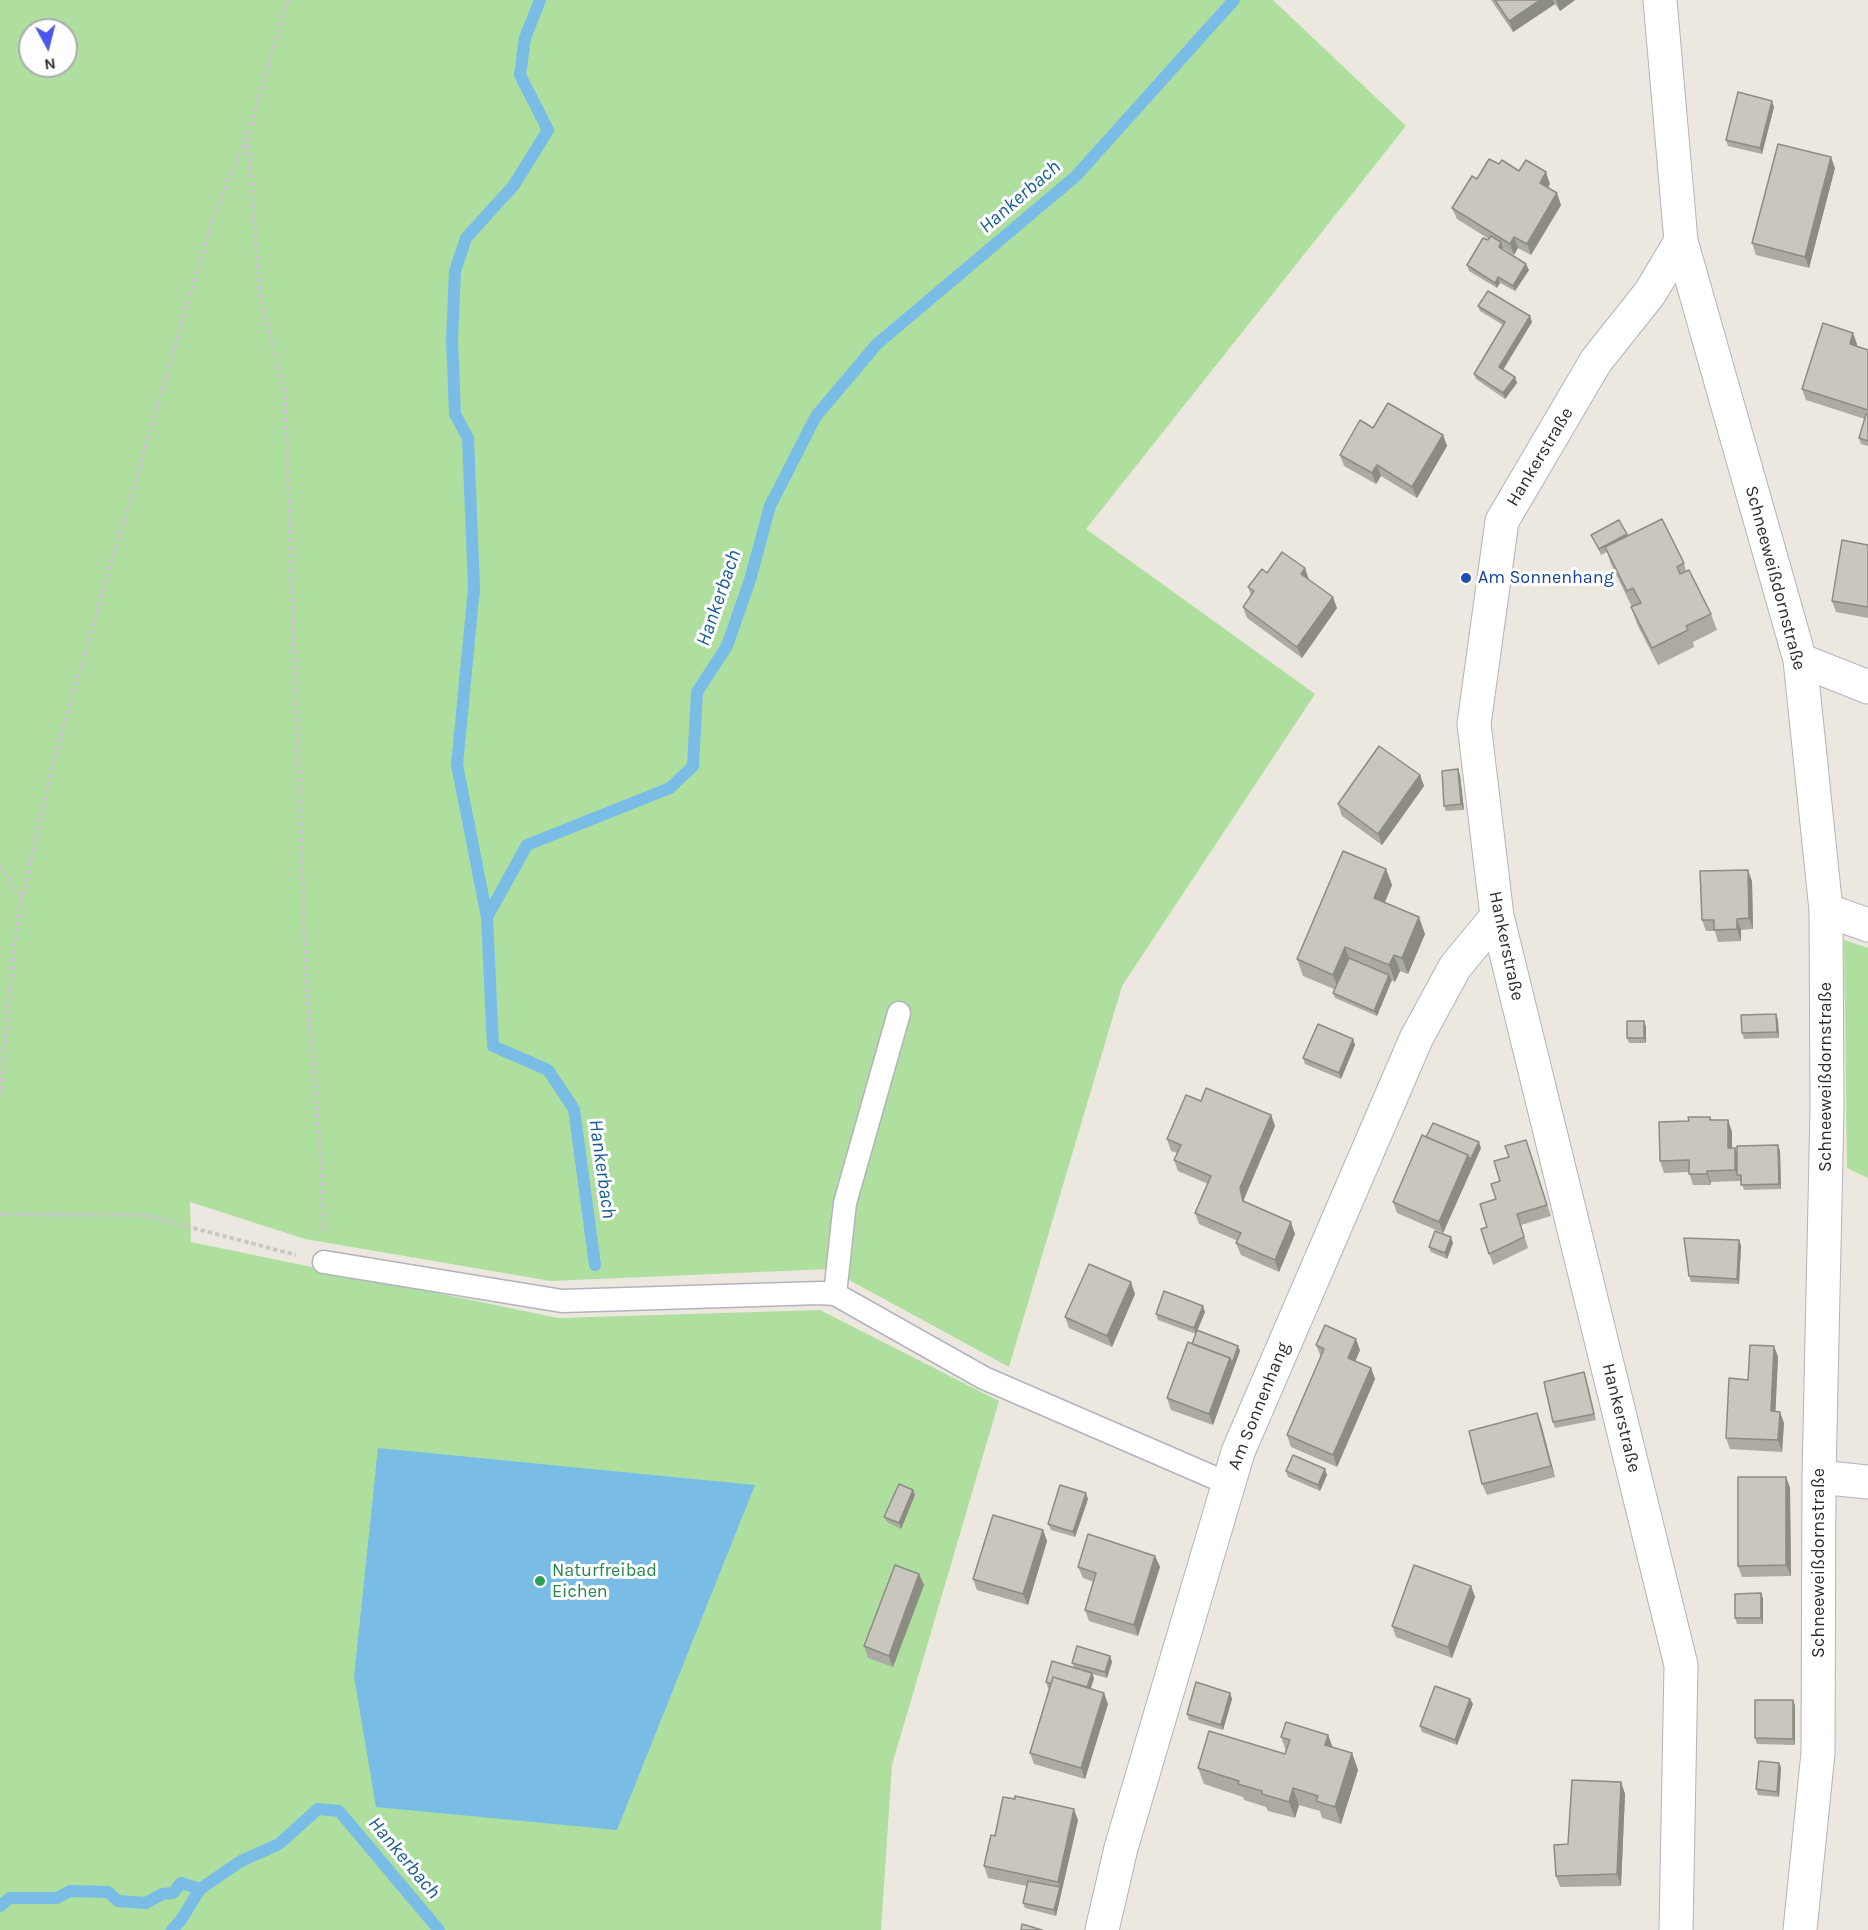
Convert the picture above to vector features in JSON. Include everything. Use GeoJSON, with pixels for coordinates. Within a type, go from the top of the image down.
{"type":"FeatureCollection","features":[{"type":"Feature","properties":{"kind":"street"},"geometry":{"type":"LineString","coordinates":[[1660,0],[1682,241]]}},
{"type":"Feature","properties":{"kind":"street","name":"Schneeweißdornstraße"},"geometry":{"type":"LineString","coordinates":[[1682,241],[1800,660],[1826,910],[1827,1109],[1819,1477],[1818,1754],[1800,1930]]}},
{"type":"Feature","properties":{"kind":"street","name":"Hankerstraße"},"geometry":{"type":"LineString","coordinates":[[1676,1930],[1681,1665],[1497,916],[1474,724],[1502,521],[1596,361],[1650,292],[1682,241]]}},
{"type":"Feature","properties":{"kind":"street"},"geometry":{"type":"LineString","coordinates":[[1800,660],[1868,687]]}},
{"type":"Feature","properties":{"kind":"street"},"geometry":{"type":"LineString","coordinates":[[1826,910],[1868,926]]}},
{"type":"Feature","properties":{"kind":"street","name":"Am Sonnenhang"},"geometry":{"type":"LineString","coordinates":[[1102,1930],[1121,1848],[1238,1452],[1416,1039],[1455,967],[1497,916]]}},
{"type":"Feature","properties":{"kind":"street"},"geometry":{"type":"LineString","coordinates":[[1819,1477],[1868,1482]]}},
{"type":"Feature","properties":{"kind":"lane"},"geometry":{"type":"LineString","coordinates":[[835,1294],[845,1203],[899,1013]]}},
{"type":"Feature","properties":{"kind":"lane"},"geometry":{"type":"LineString","coordinates":[[324,1263],[562,1301],[835,1294],[984,1378],[1229,1484]]}},
{"type":"Feature","properties":{"kind":"path"},"geometry":{"type":"LineString","coordinates":[[0,1097],[14,945],[22,899],[54,759],[213,217],[247,136],[288,0]]}},
{"type":"Feature","properties":{"kind":"path"},"geometry":{"type":"LineString","coordinates":[[0,1214],[144,1215],[324,1263],[322,1172],[305,952],[285,393],[261,303],[247,136]]}},
{"type":"Feature","properties":{"kind":"path"},"geometry":{"type":"LineString","coordinates":[[0,866],[22,899]]}},
{"type":"Feature","properties":{"kind":"green space"},"geometry":{"type":"Polygon","coordinates":[[[0,0],[1273,0],[1406,126],[1086,529],[1315,694],[1122,986],[1009,1367],[829,1269],[551,1281],[305,1239],[190,1202],[191,1242],[558,1318],[820,1310],[999,1401],[892,1765],[881,1930],[0,1930],[0,0]]]}},
{"type":"Feature","properties":{"kind":"green space"},"geometry":{"type":"Polygon","coordinates":[[[1844,940],[1868,948],[1868,1178],[1847,1168],[1844,940]]]}},
{"type":"Feature","properties":{"kind":"water","name":"Naturfreibad Eichen"},"geometry":{"type":"Polygon","coordinates":[[[378,1448],[755,1485],[617,1830],[376,1807],[354,1677],[378,1448]]]}},
{"type":"Feature","properties":{"kind":"building"},"geometry":{"type":"Polygon","coordinates":[[[1495,0],[1540,0],[1509,21],[1495,0]]]}},
{"type":"Feature","properties":{"kind":"building"},"geometry":{"type":"Polygon","coordinates":[[[1738,92],[1772,101],[1760,148],[1726,140],[1738,92]]]}},
{"type":"Feature","properties":{"kind":"building"},"geometry":{"type":"Polygon","coordinates":[[[1778,144],[1831,157],[1805,257],[1752,243],[1778,144]]]}},
{"type":"Feature","properties":{"kind":"building"},"geometry":{"type":"Polygon","coordinates":[[[1489,159],[1499,164],[1502,160],[1519,171],[1526,160],[1546,172],[1540,183],[1557,193],[1527,244],[1514,237],[1510,244],[1452,208],[1472,176],[1477,179],[1489,159]]]}},
{"type":"Feature","properties":{"kind":"building"},"geometry":{"type":"Polygon","coordinates":[[[1491,236],[1501,242],[1499,247],[1526,264],[1513,286],[1498,277],[1495,283],[1467,265],[1483,238],[1488,240],[1491,236]]]}},
{"type":"Feature","properties":{"kind":"building"},"geometry":{"type":"Polygon","coordinates":[[[1488,291],[1530,316],[1499,367],[1515,377],[1503,393],[1474,374],[1505,322],[1478,306],[1488,291]]]}},
{"type":"Feature","properties":{"kind":"building"},"geometry":{"type":"Polygon","coordinates":[[[1823,323],[1853,333],[1850,344],[1868,350],[1868,410],[1802,389],[1823,323]]]}},
{"type":"Feature","properties":{"kind":"building"},"geometry":{"type":"Polygon","coordinates":[[[1388,403],[1443,435],[1412,487],[1377,465],[1372,473],[1340,455],[1360,420],[1373,428],[1388,403]]]}},
{"type":"Feature","properties":{"kind":"building"},"geometry":{"type":"Polygon","coordinates":[[[1866,414],[1868,415],[1868,441],[1859,438],[1866,414]]]}},
{"type":"Feature","properties":{"kind":"building"},"geometry":{"type":"Polygon","coordinates":[[[1662,519],[1684,563],[1677,567],[1680,574],[1689,570],[1711,614],[1686,626],[1688,630],[1652,648],[1631,607],[1641,603],[1633,588],[1627,591],[1605,547],[1662,519]]]}},
{"type":"Feature","properties":{"kind":"building"},"geometry":{"type":"Polygon","coordinates":[[[1619,520],[1627,534],[1599,549],[1591,535],[1619,520]]]}},
{"type":"Feature","properties":{"kind":"building"},"geometry":{"type":"Polygon","coordinates":[[[1842,540],[1868,545],[1868,607],[1832,601],[1842,540]]]}},
{"type":"Feature","properties":{"kind":"building"},"geometry":{"type":"Polygon","coordinates":[[[1282,552],[1305,568],[1301,574],[1333,597],[1297,647],[1243,607],[1254,591],[1248,587],[1262,569],[1267,573],[1282,552]]]}},
{"type":"Feature","properties":{"kind":"building"},"geometry":{"type":"Polygon","coordinates":[[[1379,746],[1420,775],[1378,834],[1338,804],[1379,746]]]}},
{"type":"Feature","properties":{"kind":"building"},"geometry":{"type":"Polygon","coordinates":[[[1458,769],[1461,804],[1444,806],[1442,771],[1458,769]]]}},
{"type":"Feature","properties":{"kind":"building"},"geometry":{"type":"Polygon","coordinates":[[[1343,851],[1386,869],[1374,898],[1419,917],[1402,958],[1394,955],[1389,965],[1345,947],[1333,975],[1297,959],[1343,851]]]}},
{"type":"Feature","properties":{"kind":"building"},"geometry":{"type":"Polygon","coordinates":[[[1748,870],[1749,918],[1737,919],[1737,929],[1714,930],[1714,920],[1702,920],[1700,871],[1748,870]]]}},
{"type":"Feature","properties":{"kind":"building"},"geometry":{"type":"Polygon","coordinates":[[[1349,958],[1389,975],[1374,1011],[1333,993],[1349,958]]]}},
{"type":"Feature","properties":{"kind":"building"},"geometry":{"type":"Polygon","coordinates":[[[1776,1014],[1777,1032],[1742,1033],[1741,1015],[1776,1014]]]}},
{"type":"Feature","properties":{"kind":"building"},"geometry":{"type":"Polygon","coordinates":[[[1627,1021],[1644,1021],[1644,1038],[1627,1038],[1627,1021]]]}},
{"type":"Feature","properties":{"kind":"building"},"geometry":{"type":"Polygon","coordinates":[[[1318,1024],[1353,1039],[1339,1073],[1303,1058],[1318,1024]]]}},
{"type":"Feature","properties":{"kind":"building"},"geometry":{"type":"Polygon","coordinates":[[[1206,1088],[1271,1115],[1240,1188],[1243,1201],[1291,1222],[1275,1260],[1236,1243],[1241,1233],[1195,1213],[1211,1176],[1174,1160],[1181,1145],[1167,1139],[1186,1095],[1201,1101],[1206,1088]]]}},
{"type":"Feature","properties":{"kind":"building"},"geometry":{"type":"Polygon","coordinates":[[[1688,1117],[1728,1120],[1728,1148],[1735,1148],[1735,1170],[1689,1174],[1689,1160],[1660,1161],[1659,1122],[1689,1121],[1688,1117]]]}},
{"type":"Feature","properties":{"kind":"building"},"geometry":{"type":"Polygon","coordinates":[[[1433,1123],[1479,1142],[1470,1160],[1468,1155],[1426,1137],[1433,1123]]]}},
{"type":"Feature","properties":{"kind":"building"},"geometry":{"type":"Polygon","coordinates":[[[1422,1135],[1468,1155],[1439,1222],[1393,1202],[1422,1135]]]}},
{"type":"Feature","properties":{"kind":"building"},"geometry":{"type":"Polygon","coordinates":[[[1526,1140],[1547,1205],[1517,1214],[1524,1237],[1489,1254],[1481,1229],[1487,1227],[1480,1204],[1496,1199],[1491,1184],[1500,1181],[1494,1161],[1509,1157],[1505,1146],[1526,1140]]]}},
{"type":"Feature","properties":{"kind":"building"},"geometry":{"type":"Polygon","coordinates":[[[1778,1145],[1779,1184],[1741,1185],[1741,1175],[1737,1175],[1737,1146],[1778,1145]]]}},
{"type":"Feature","properties":{"kind":"building"},"geometry":{"type":"Polygon","coordinates":[[[1435,1231],[1451,1237],[1445,1253],[1429,1247],[1435,1231]]]}},
{"type":"Feature","properties":{"kind":"building"},"geometry":{"type":"Polygon","coordinates":[[[1684,1238],[1739,1240],[1737,1279],[1689,1276],[1684,1238]]]}},
{"type":"Feature","properties":{"kind":"building"},"geometry":{"type":"Polygon","coordinates":[[[1089,1264],[1131,1282],[1107,1336],[1065,1317],[1089,1264]]]}},
{"type":"Feature","properties":{"kind":"building"},"geometry":{"type":"Polygon","coordinates":[[[1164,1291],[1203,1306],[1194,1328],[1156,1314],[1164,1291]]]}},
{"type":"Feature","properties":{"kind":"building"},"geometry":{"type":"Polygon","coordinates":[[[1325,1325],[1356,1339],[1348,1358],[1371,1368],[1333,1455],[1287,1435],[1324,1349],[1316,1345],[1325,1325]]]}},
{"type":"Feature","properties":{"kind":"building"},"geometry":{"type":"Polygon","coordinates":[[[1197,1330],[1238,1346],[1232,1364],[1230,1358],[1192,1344],[1197,1330]]]}},
{"type":"Feature","properties":{"kind":"building"},"geometry":{"type":"Polygon","coordinates":[[[1188,1342],[1230,1358],[1209,1414],[1167,1398],[1188,1342]]]}},
{"type":"Feature","properties":{"kind":"building"},"geometry":{"type":"Polygon","coordinates":[[[1750,1345],[1774,1346],[1771,1411],[1780,1412],[1778,1440],[1726,1438],[1729,1378],[1748,1380],[1750,1345]]]}},
{"type":"Feature","properties":{"kind":"building"},"geometry":{"type":"Polygon","coordinates":[[[1584,1372],[1594,1414],[1553,1422],[1544,1382],[1584,1372]]]}},
{"type":"Feature","properties":{"kind":"building"},"geometry":{"type":"Polygon","coordinates":[[[1537,1413],[1551,1466],[1482,1484],[1469,1431],[1537,1413]]]}},
{"type":"Feature","properties":{"kind":"building"},"geometry":{"type":"Polygon","coordinates":[[[1293,1455],[1325,1469],[1318,1485],[1286,1471],[1293,1455]]]}},
{"type":"Feature","properties":{"kind":"building"},"geometry":{"type":"Polygon","coordinates":[[[1738,1477],[1786,1477],[1786,1565],[1738,1566],[1738,1477]]]}},
{"type":"Feature","properties":{"kind":"building"},"geometry":{"type":"Polygon","coordinates":[[[899,1484],[913,1490],[899,1523],[884,1517],[899,1484]]]}},
{"type":"Feature","properties":{"kind":"building"},"geometry":{"type":"Polygon","coordinates":[[[1060,1485],[1086,1493],[1073,1532],[1048,1524],[1060,1485]]]}},
{"type":"Feature","properties":{"kind":"building"},"geometry":{"type":"Polygon","coordinates":[[[993,1515],[1043,1530],[1023,1594],[973,1579],[993,1515]]]}},
{"type":"Feature","properties":{"kind":"building"},"geometry":{"type":"Polygon","coordinates":[[[1088,1534],[1155,1556],[1134,1625],[1085,1610],[1096,1573],[1078,1567],[1088,1534]]]}},
{"type":"Feature","properties":{"kind":"building"},"geometry":{"type":"Polygon","coordinates":[[[895,1565],[919,1574],[889,1656],[864,1646],[895,1565]]]}},
{"type":"Feature","properties":{"kind":"building"},"geometry":{"type":"Polygon","coordinates":[[[1414,1565],[1471,1586],[1448,1647],[1392,1626],[1414,1565]]]}},
{"type":"Feature","properties":{"kind":"building"},"geometry":{"type":"Polygon","coordinates":[[[1761,1593],[1761,1618],[1735,1618],[1735,1594],[1761,1593]]]}},
{"type":"Feature","properties":{"kind":"building"},"geometry":{"type":"Polygon","coordinates":[[[1077,1646],[1110,1656],[1105,1672],[1072,1663],[1077,1646]]]}},
{"type":"Feature","properties":{"kind":"building"},"geometry":{"type":"Polygon","coordinates":[[[1052,1661],[1092,1673],[1087,1687],[1053,1677],[1051,1684],[1046,1682],[1052,1661]]]}},
{"type":"Feature","properties":{"kind":"building"},"geometry":{"type":"Polygon","coordinates":[[[1053,1677],[1104,1693],[1081,1768],[1030,1753],[1053,1677]]]}},
{"type":"Feature","properties":{"kind":"building"},"geometry":{"type":"Polygon","coordinates":[[[1196,1682],[1230,1693],[1221,1725],[1187,1714],[1196,1682]]]}},
{"type":"Feature","properties":{"kind":"building"},"geometry":{"type":"Polygon","coordinates":[[[1435,1686],[1470,1699],[1455,1740],[1420,1726],[1435,1686]]]}},
{"type":"Feature","properties":{"kind":"building"},"geometry":{"type":"Polygon","coordinates":[[[1755,1700],[1793,1700],[1793,1739],[1755,1738],[1755,1700]]]}},
{"type":"Feature","properties":{"kind":"building"},"geometry":{"type":"Polygon","coordinates":[[[1286,1722],[1328,1735],[1325,1745],[1352,1753],[1335,1807],[1316,1801],[1318,1796],[1293,1788],[1289,1802],[1238,1784],[1239,1781],[1198,1768],[1209,1731],[1285,1754],[1290,1740],[1281,1737],[1286,1722]]]}},
{"type":"Feature","properties":{"kind":"building"},"geometry":{"type":"Polygon","coordinates":[[[1759,1761],[1779,1763],[1777,1792],[1756,1789],[1759,1761]]]}},
{"type":"Feature","properties":{"kind":"building"},"geometry":{"type":"Polygon","coordinates":[[[1572,1780],[1621,1782],[1617,1874],[1556,1876],[1554,1845],[1568,1844],[1572,1780]]]}},
{"type":"Feature","properties":{"kind":"building"},"geometry":{"type":"Polygon","coordinates":[[[1015,1796],[1074,1809],[1058,1882],[984,1866],[991,1835],[995,1836],[1003,1797],[1015,1799],[1015,1796]]]}},
{"type":"Feature","properties":{"kind":"building"},"geometry":{"type":"Polygon","coordinates":[[[1028,1881],[1060,1887],[1054,1910],[1023,1903],[1028,1881]]]}},
{"type":"Feature","properties":{"kind":"building"},"geometry":{"type":"Polygon","coordinates":[[[1022,1924],[1042,1930],[1021,1930],[1022,1924]]]}},
{"type":"Feature","properties":{"kind":"waterway"},"geometry":{"type":"LineString","coordinates":[[487,917],[457,765],[474,588],[468,438],[455,414],[452,341],[455,271],[466,238],[514,185],[548,130],[520,75],[525,38],[540,0]]}},
{"type":"Feature","properties":{"kind":"waterway","name":"Hankerbach"},"geometry":{"type":"LineString","coordinates":[[595,1265],[574,1109],[548,1070],[493,1046],[487,917],[527,845],[670,788],[693,766],[697,692],[727,646],[750,580],[770,506],[816,416],[877,344],[1076,176],[1234,0]]}},
{"type":"Feature","properties":{"kind":"waterway"},"geometry":{"type":"LineString","coordinates":[[172,1930],[200,1889],[241,1861],[279,1844],[318,1809],[339,1811],[439,1930]]}},
{"type":"Feature","properties":{"kind":"waterway"},"geometry":{"type":"LineString","coordinates":[[0,1906],[10,1898],[57,1898],[70,1891],[108,1892],[118,1901],[146,1903],[162,1894],[173,1893],[181,1883],[200,1889]]}},
{"type":"Feature","properties":{"kind":"place","name":"Am Sonnenhang"},"geometry":{"type":"Point","coordinates":[1466,578]}},
{"type":"Feature","properties":{"kind":"place","name":"Naturfreibad Eichen"},"geometry":{"type":"Point","coordinates":[540,1581]}}]}
